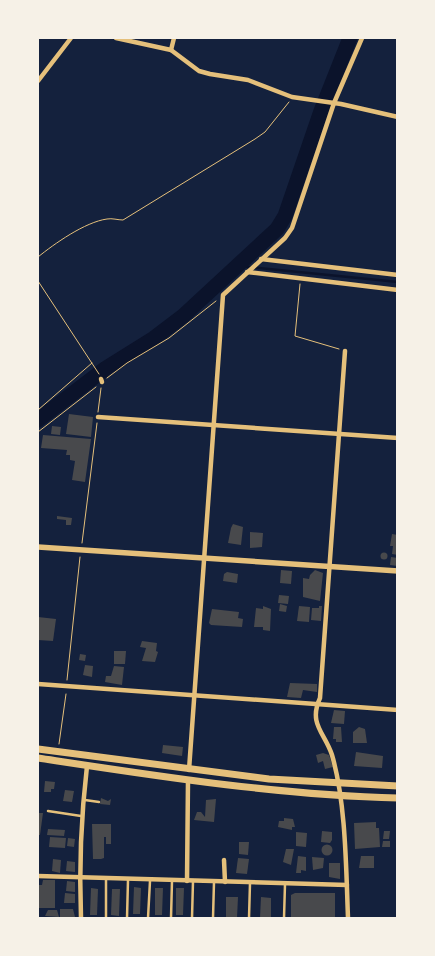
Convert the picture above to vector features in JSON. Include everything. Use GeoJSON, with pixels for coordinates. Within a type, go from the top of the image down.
{"type":"FeatureCollection","features":[{"type":"Feature","properties":{"kind":"main road"},"geometry":{"type":"LineString","coordinates":[[38,749],[188,770],[338,784],[398,786]]}},
{"type":"Feature","properties":{"kind":"main road"},"geometry":{"type":"LineString","coordinates":[[38,758],[188,780],[340,796],[398,798]]}},
{"type":"Feature","properties":{"kind":"street"},"geometry":{"type":"LineString","coordinates":[[38,81],[71,38]]}},
{"type":"Feature","properties":{"kind":"street"},"geometry":{"type":"LineString","coordinates":[[116,38],[171,50],[199,71],[248,80],[292,98],[331,102],[398,117]]}},
{"type":"Feature","properties":{"kind":"street"},"geometry":{"type":"LineString","coordinates":[[171,50],[174,38]]}},
{"type":"Feature","properties":{"kind":"street"},"geometry":{"type":"LineString","coordinates":[[188,770],[223,294],[285,238],[292,228],[331,102],[362,38]]}},
{"type":"Feature","properties":{"kind":"street"},"geometry":{"type":"LineString","coordinates":[[261,260],[398,275]]}},
{"type":"Feature","properties":{"kind":"street"},"geometry":{"type":"LineString","coordinates":[[251,268],[300,280],[398,290]]}},
{"type":"Feature","properties":{"kind":"street"},"geometry":{"type":"LineString","coordinates":[[345,351],[320,698],[317,704],[316,725],[328,744],[340,796],[348,918]]}},
{"type":"Feature","properties":{"kind":"street"},"geometry":{"type":"LineString","coordinates":[[98,417],[398,438]]}},
{"type":"Feature","properties":{"kind":"street"},"geometry":{"type":"LineString","coordinates":[[38,547],[398,571]]}},
{"type":"Feature","properties":{"kind":"street"},"geometry":{"type":"LineString","coordinates":[[38,684],[398,710]]}},
{"type":"Feature","properties":{"kind":"street"},"geometry":{"type":"LineString","coordinates":[[81,918],[79,878],[83,800],[87,766]]}},
{"type":"Feature","properties":{"kind":"street"},"geometry":{"type":"LineString","coordinates":[[187,881],[188,780]]}},
{"type":"Feature","properties":{"kind":"street"},"geometry":{"type":"LineString","coordinates":[[224,860],[225,882]]}},
{"type":"Feature","properties":{"kind":"street"},"geometry":{"type":"LineString","coordinates":[[38,876],[106,880],[346,885]]}},
{"type":"Feature","properties":{"kind":"lane"},"geometry":{"type":"LineString","coordinates":[[83,800],[99,802]]}},
{"type":"Feature","properties":{"kind":"lane"},"geometry":{"type":"LineString","coordinates":[[48,812],[82,816]]}},
{"type":"Feature","properties":{"kind":"lane"},"geometry":{"type":"LineString","coordinates":[[106,880],[106,918]]}},
{"type":"Feature","properties":{"kind":"lane"},"geometry":{"type":"LineString","coordinates":[[127,918],[128,880]]}},
{"type":"Feature","properties":{"kind":"lane"},"geometry":{"type":"LineString","coordinates":[[148,918],[150,881]]}},
{"type":"Feature","properties":{"kind":"lane"},"geometry":{"type":"LineString","coordinates":[[171,918],[172,881]]}},
{"type":"Feature","properties":{"kind":"lane"},"geometry":{"type":"LineString","coordinates":[[192,918],[193,881]]}},
{"type":"Feature","properties":{"kind":"lane"},"geometry":{"type":"LineString","coordinates":[[213,918],[214,882]]}},
{"type":"Feature","properties":{"kind":"lane"},"geometry":{"type":"LineString","coordinates":[[249,918],[250,883]]}},
{"type":"Feature","properties":{"kind":"lane"},"geometry":{"type":"LineString","coordinates":[[284,918],[285,884]]}},
{"type":"Feature","properties":{"kind":"path"},"geometry":{"type":"LineString","coordinates":[[38,257],[54,244],[93,224],[106,219],[123,220],[254,139],[265,132],[292,98]]}},
{"type":"Feature","properties":{"kind":"path"},"geometry":{"type":"LineString","coordinates":[[300,280],[295,336],[345,351]]}},
{"type":"Feature","properties":{"kind":"path"},"geometry":{"type":"LineString","coordinates":[[38,281],[93,363],[102,381],[58,752]]}},
{"type":"Feature","properties":{"kind":"path"},"geometry":{"type":"LineString","coordinates":[[38,432],[102,381],[186,325],[223,294]]}},
{"type":"Feature","properties":{"kind":"path"},"geometry":{"type":"LineString","coordinates":[[38,410],[93,363]]}},
{"type":"Feature","properties":{"kind":"building"},"geometry":{"type":"Polygon","coordinates":[[[69,414],[93,417],[91,437],[66,434],[69,414]]]}},
{"type":"Feature","properties":{"kind":"building"},"geometry":{"type":"Polygon","coordinates":[[[52,426],[61,427],[60,435],[51,434],[52,426]]]}},
{"type":"Feature","properties":{"kind":"building"},"geometry":{"type":"Polygon","coordinates":[[[43,435],[91,439],[85,482],[72,480],[75,461],[70,460],[70,455],[66,455],[67,450],[41,448],[43,435]]]}},
{"type":"Feature","properties":{"kind":"building"},"geometry":{"type":"Polygon","coordinates":[[[57,516],[72,518],[71,525],[66,525],[66,520],[57,519],[57,516]]]}},
{"type":"Feature","properties":{"kind":"building"},"geometry":{"type":"Polygon","coordinates":[[[233,524],[243,527],[241,545],[228,543],[233,524]]]}},
{"type":"Feature","properties":{"kind":"building"},"geometry":{"type":"Polygon","coordinates":[[[250,532],[263,533],[262,547],[250,548],[250,532]]]}},
{"type":"Feature","properties":{"kind":"building"},"geometry":{"type":"Polygon","coordinates":[[[392,534],[398,535],[398,555],[392,554],[393,546],[390,546],[392,534]]]}},
{"type":"Feature","properties":{"kind":"building"},"geometry":{"type":"Polygon","coordinates":[[[384,552],[388,556],[384,560],[380,556],[384,552]]]}},
{"type":"Feature","properties":{"kind":"building"},"geometry":{"type":"Polygon","coordinates":[[[391,557],[398,558],[398,566],[390,565],[391,557]]]}},
{"type":"Feature","properties":{"kind":"building"},"geometry":{"type":"Polygon","coordinates":[[[281,570],[292,571],[291,584],[280,583],[281,570]]]}},
{"type":"Feature","properties":{"kind":"building"},"geometry":{"type":"Polygon","coordinates":[[[315,570],[323,573],[320,601],[303,597],[303,578],[309,579],[315,570]]]}},
{"type":"Feature","properties":{"kind":"building"},"geometry":{"type":"Polygon","coordinates":[[[227,572],[238,574],[237,583],[223,581],[224,574],[227,572]]]}},
{"type":"Feature","properties":{"kind":"building"},"geometry":{"type":"Polygon","coordinates":[[[279,595],[289,596],[288,604],[278,603],[279,595]]]}},
{"type":"Feature","properties":{"kind":"building"},"geometry":{"type":"Polygon","coordinates":[[[280,604],[287,606],[286,612],[279,611],[280,604]]]}},
{"type":"Feature","properties":{"kind":"building"},"geometry":{"type":"Polygon","coordinates":[[[263,606],[271,609],[270,631],[263,630],[263,627],[254,627],[256,608],[263,609],[263,606]]]}},
{"type":"Feature","properties":{"kind":"building"},"geometry":{"type":"Polygon","coordinates":[[[299,606],[310,607],[309,622],[297,621],[299,606]]]}},
{"type":"Feature","properties":{"kind":"building"},"geometry":{"type":"Polygon","coordinates":[[[319,606],[322,606],[321,621],[311,620],[312,608],[319,608],[319,606]]]}},
{"type":"Feature","properties":{"kind":"building"},"geometry":{"type":"Polygon","coordinates":[[[212,609],[239,612],[238,618],[243,619],[242,627],[211,625],[209,623],[212,609]]]}},
{"type":"Feature","properties":{"kind":"building"},"geometry":{"type":"Polygon","coordinates":[[[38,617],[56,619],[53,641],[38,640],[38,617]]]}},
{"type":"Feature","properties":{"kind":"building"},"geometry":{"type":"Polygon","coordinates":[[[142,641],[157,643],[156,651],[158,652],[155,662],[142,661],[146,648],[140,647],[142,641]]]}},
{"type":"Feature","properties":{"kind":"building"},"geometry":{"type":"Polygon","coordinates":[[[114,651],[126,651],[125,664],[114,664],[114,651]]]}},
{"type":"Feature","properties":{"kind":"building"},"geometry":{"type":"Polygon","coordinates":[[[80,654],[86,655],[85,661],[79,660],[80,654]]]}},
{"type":"Feature","properties":{"kind":"building"},"geometry":{"type":"Polygon","coordinates":[[[85,665],[93,666],[92,677],[83,675],[85,665]]]}},
{"type":"Feature","properties":{"kind":"building"},"geometry":{"type":"Polygon","coordinates":[[[114,666],[124,667],[122,685],[105,682],[106,676],[111,676],[114,666]]]}},
{"type":"Feature","properties":{"kind":"building"},"geometry":{"type":"Polygon","coordinates":[[[290,683],[317,684],[317,692],[303,690],[301,698],[287,697],[290,683]]]}},
{"type":"Feature","properties":{"kind":"building"},"geometry":{"type":"Polygon","coordinates":[[[334,710],[345,711],[344,724],[331,723],[334,710]]]}},
{"type":"Feature","properties":{"kind":"building"},"geometry":{"type":"Polygon","coordinates":[[[334,727],[341,727],[342,742],[336,742],[336,739],[333,739],[334,727]]]}},
{"type":"Feature","properties":{"kind":"building"},"geometry":{"type":"Polygon","coordinates":[[[359,727],[365,729],[367,743],[353,743],[353,732],[359,727]]]}},
{"type":"Feature","properties":{"kind":"building"},"geometry":{"type":"Polygon","coordinates":[[[163,745],[183,747],[182,756],[162,753],[163,745]]]}},
{"type":"Feature","properties":{"kind":"building"},"geometry":{"type":"Polygon","coordinates":[[[356,752],[383,756],[382,768],[354,766],[356,752]]]}},
{"type":"Feature","properties":{"kind":"building"},"geometry":{"type":"Polygon","coordinates":[[[323,753],[329,755],[333,767],[325,769],[323,761],[318,763],[316,755],[323,753]]]}},
{"type":"Feature","properties":{"kind":"building"},"geometry":{"type":"Polygon","coordinates":[[[45,781],[55,782],[54,789],[51,789],[51,792],[44,792],[45,781]]]}},
{"type":"Feature","properties":{"kind":"building"},"geometry":{"type":"Polygon","coordinates":[[[65,790],[74,791],[72,802],[63,801],[65,790]]]}},
{"type":"Feature","properties":{"kind":"building"},"geometry":{"type":"Polygon","coordinates":[[[101,798],[108,801],[111,799],[110,805],[100,804],[101,798]]]}},
{"type":"Feature","properties":{"kind":"building"},"geometry":{"type":"Polygon","coordinates":[[[216,799],[214,822],[194,820],[197,812],[201,812],[205,817],[206,800],[216,799]]]}},
{"type":"Feature","properties":{"kind":"building"},"geometry":{"type":"Polygon","coordinates":[[[38,813],[43,813],[40,835],[38,835],[38,813]]]}},
{"type":"Feature","properties":{"kind":"building"},"geometry":{"type":"Polygon","coordinates":[[[284,818],[293,819],[295,827],[292,827],[292,830],[278,827],[279,821],[284,821],[284,818]]]}},
{"type":"Feature","properties":{"kind":"building"},"geometry":{"type":"Polygon","coordinates":[[[376,822],[376,828],[379,828],[380,847],[355,849],[354,823],[376,822]]]}},
{"type":"Feature","properties":{"kind":"building"},"geometry":{"type":"Polygon","coordinates":[[[92,824],[111,824],[111,844],[106,844],[106,837],[104,837],[104,858],[101,859],[93,859],[92,824]]]}},
{"type":"Feature","properties":{"kind":"building"},"geometry":{"type":"Polygon","coordinates":[[[48,829],[65,830],[64,836],[47,835],[48,829]]]}},
{"type":"Feature","properties":{"kind":"building"},"geometry":{"type":"Polygon","coordinates":[[[322,831],[332,832],[330,843],[321,842],[322,831]]]}},
{"type":"Feature","properties":{"kind":"building"},"geometry":{"type":"Polygon","coordinates":[[[384,831],[390,831],[389,839],[383,839],[384,831]]]}},
{"type":"Feature","properties":{"kind":"building"},"geometry":{"type":"Polygon","coordinates":[[[296,832],[307,833],[306,847],[296,846],[296,832]]]}},
{"type":"Feature","properties":{"kind":"building"},"geometry":{"type":"Polygon","coordinates":[[[50,837],[66,838],[65,848],[49,847],[50,837]]]}},
{"type":"Feature","properties":{"kind":"building"},"geometry":{"type":"Polygon","coordinates":[[[68,838],[75,839],[74,847],[67,846],[68,838]]]}},
{"type":"Feature","properties":{"kind":"building"},"geometry":{"type":"Polygon","coordinates":[[[383,841],[390,841],[390,847],[382,847],[383,841]]]}},
{"type":"Feature","properties":{"kind":"building"},"geometry":{"type":"Polygon","coordinates":[[[239,842],[249,842],[248,855],[239,854],[239,842]]]}},
{"type":"Feature","properties":{"kind":"building"},"geometry":{"type":"Polygon","coordinates":[[[327,844],[333,850],[327,856],[321,850],[327,844]]]}},
{"type":"Feature","properties":{"kind":"building"},"geometry":{"type":"Polygon","coordinates":[[[286,849],[294,849],[291,865],[283,862],[286,849]]]}},
{"type":"Feature","properties":{"kind":"building"},"geometry":{"type":"Polygon","coordinates":[[[298,856],[306,857],[306,871],[301,870],[301,873],[296,873],[298,856]]]}},
{"type":"Feature","properties":{"kind":"building"},"geometry":{"type":"Polygon","coordinates":[[[361,856],[374,856],[374,868],[359,868],[361,856]]]}},
{"type":"Feature","properties":{"kind":"building"},"geometry":{"type":"Polygon","coordinates":[[[312,857],[324,858],[323,868],[313,870],[312,857]]]}},
{"type":"Feature","properties":{"kind":"building"},"geometry":{"type":"Polygon","coordinates":[[[238,858],[249,859],[247,874],[236,873],[238,858]]]}},
{"type":"Feature","properties":{"kind":"building"},"geometry":{"type":"Polygon","coordinates":[[[53,859],[61,860],[60,873],[52,871],[53,859]]]}},
{"type":"Feature","properties":{"kind":"building"},"geometry":{"type":"Polygon","coordinates":[[[67,861],[75,862],[75,872],[66,871],[67,861]]]}},
{"type":"Feature","properties":{"kind":"building"},"geometry":{"type":"Polygon","coordinates":[[[329,863],[340,863],[340,879],[329,877],[329,863]]]}},
{"type":"Feature","properties":{"kind":"building"},"geometry":{"type":"Polygon","coordinates":[[[43,880],[55,880],[55,908],[38,908],[38,885],[42,885],[43,880]]]}},
{"type":"Feature","properties":{"kind":"building"},"geometry":{"type":"Polygon","coordinates":[[[67,881],[75,882],[75,892],[66,891],[67,881]]]}},
{"type":"Feature","properties":{"kind":"building"},"geometry":{"type":"Polygon","coordinates":[[[134,887],[141,888],[140,914],[133,914],[134,887]]]}},
{"type":"Feature","properties":{"kind":"building"},"geometry":{"type":"Polygon","coordinates":[[[91,888],[98,889],[97,915],[90,915],[91,888]]]}},
{"type":"Feature","properties":{"kind":"building"},"geometry":{"type":"Polygon","coordinates":[[[155,888],[163,888],[162,915],[155,915],[155,888]]]}},
{"type":"Feature","properties":{"kind":"building"},"geometry":{"type":"Polygon","coordinates":[[[176,888],[184,888],[183,915],[176,915],[176,888]]]}},
{"type":"Feature","properties":{"kind":"building"},"geometry":{"type":"Polygon","coordinates":[[[112,889],[120,889],[119,916],[111,915],[112,889]]]}},
{"type":"Feature","properties":{"kind":"building"},"geometry":{"type":"Polygon","coordinates":[[[65,893],[75,894],[75,903],[64,903],[65,893]]]}},
{"type":"Feature","properties":{"kind":"building"},"geometry":{"type":"Polygon","coordinates":[[[295,893],[335,893],[335,918],[291,917],[291,895],[295,893]]]}},
{"type":"Feature","properties":{"kind":"building"},"geometry":{"type":"Polygon","coordinates":[[[226,897],[238,897],[237,918],[226,918],[226,897]]]}},
{"type":"Feature","properties":{"kind":"building"},"geometry":{"type":"Polygon","coordinates":[[[261,897],[271,898],[271,918],[260,918],[261,897]]]}},
{"type":"Feature","properties":{"kind":"building"},"geometry":{"type":"Polygon","coordinates":[[[60,909],[73,909],[75,917],[60,917],[60,909]]]}},
{"type":"Feature","properties":{"kind":"building"},"geometry":{"type":"Polygon","coordinates":[[[48,910],[57,910],[59,917],[45,916],[48,910]]]}},
{"type":"Feature","properties":{"kind":"waterway"},"geometry":{"type":"LineString","coordinates":[[38,420],[106,368],[154,338],[183,316],[277,229],[285,216],[321,111],[350,38]]}},
{"type":"Feature","properties":{"kind":"waterway"},"geometry":{"type":"LineString","coordinates":[[239,266],[398,282]]}}]}
